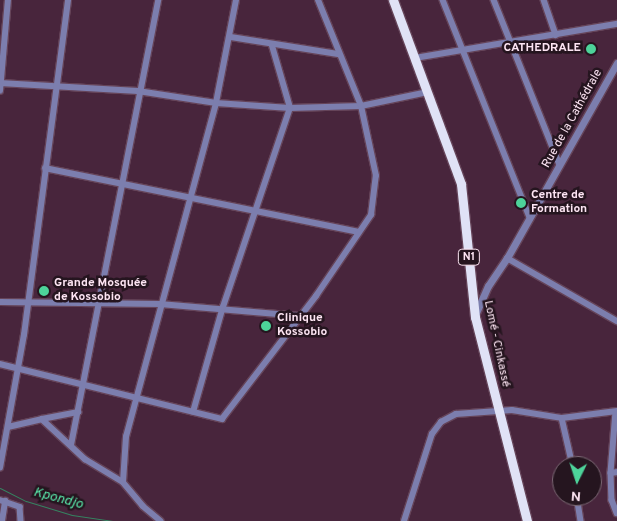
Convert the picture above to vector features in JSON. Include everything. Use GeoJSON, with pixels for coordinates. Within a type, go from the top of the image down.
{"type":"FeatureCollection","features":[{"type":"Feature","properties":{"kind":"highway","name":"Lomé - Cinkassé"},"geometry":{"type":"LineString","coordinates":[[393,0],[464,194],[475,316],[528,521]]}},
{"type":"Feature","properties":{"kind":"street"},"geometry":{"type":"LineString","coordinates":[[0,91],[8,0]]}},
{"type":"Feature","properties":{"kind":"street"},"geometry":{"type":"LineString","coordinates":[[0,468],[28,302],[45,168],[58,87],[68,0]]}},
{"type":"Feature","properties":{"kind":"street"},"geometry":{"type":"LineString","coordinates":[[71,446],[138,90],[158,0]]}},
{"type":"Feature","properties":{"kind":"street"},"geometry":{"type":"LineString","coordinates":[[123,482],[126,437],[160,304],[216,102],[236,0]]}},
{"type":"Feature","properties":{"kind":"street"},"geometry":{"type":"LineString","coordinates":[[0,364],[136,399],[222,418],[300,316],[371,214],[376,176],[360,106],[318,0]]}},
{"type":"Feature","properties":{"kind":"street"},"geometry":{"type":"LineString","coordinates":[[443,0],[530,218]]}},
{"type":"Feature","properties":{"kind":"street"},"geometry":{"type":"LineString","coordinates":[[494,0],[560,165]]}},
{"type":"Feature","properties":{"kind":"street"},"geometry":{"type":"LineString","coordinates":[[544,0],[556,36]]}},
{"type":"Feature","properties":{"kind":"street"},"geometry":{"type":"LineString","coordinates":[[415,58],[556,36],[617,24]]}},
{"type":"Feature","properties":{"kind":"street"},"geometry":{"type":"LineString","coordinates":[[230,37],[272,46],[338,54]]}},
{"type":"Feature","properties":{"kind":"street"},"geometry":{"type":"LineString","coordinates":[[193,412],[223,307],[290,108],[272,46]]}},
{"type":"Feature","properties":{"kind":"street","name":"Rue de la Cathédrale"},"geometry":{"type":"LineString","coordinates":[[475,316],[488,286],[507,258],[617,63]]}},
{"type":"Feature","properties":{"kind":"street"},"geometry":{"type":"LineString","coordinates":[[0,83],[138,90],[216,102],[290,108],[360,106],[428,92]]}},
{"type":"Feature","properties":{"kind":"street"},"geometry":{"type":"LineString","coordinates":[[45,168],[190,195],[359,232]]}},
{"type":"Feature","properties":{"kind":"street"},"geometry":{"type":"LineString","coordinates":[[507,258],[617,321]]}},
{"type":"Feature","properties":{"kind":"street"},"geometry":{"type":"LineString","coordinates":[[0,302],[160,304],[223,307],[300,316]]}},
{"type":"Feature","properties":{"kind":"street"},"geometry":{"type":"LineString","coordinates":[[404,521],[432,434],[441,422],[456,414],[498,410],[562,418],[616,411],[612,500],[617,513]]}},
{"type":"Feature","properties":{"kind":"street"},"geometry":{"type":"LineString","coordinates":[[8,427],[78,412]]}},
{"type":"Feature","properties":{"kind":"street"},"geometry":{"type":"LineString","coordinates":[[562,418],[571,456]]}},
{"type":"Feature","properties":{"kind":"street"},"geometry":{"type":"LineString","coordinates":[[42,419],[85,458],[123,482],[142,506],[161,521]]}},
{"type":"Feature","properties":{"kind":"street"},"geometry":{"type":"LineString","coordinates":[[2,521],[2,500],[20,507],[20,521]]}},
{"type":"Feature","properties":{"kind":"street"},"geometry":{"type":"LineString","coordinates":[[579,506],[581,521]]}},
{"type":"Feature","properties":{"kind":"waterway","name":"Kpondjo"},"geometry":{"type":"LineString","coordinates":[[0,488],[26,501],[72,515],[113,521]]}},
{"type":"Feature","properties":{"kind":"place","name":"CATHEDRALE"},"geometry":{"type":"Point","coordinates":[591,49]}},
{"type":"Feature","properties":{"kind":"place","name":"Centre de Formation"},"geometry":{"type":"Point","coordinates":[521,203]}},
{"type":"Feature","properties":{"kind":"place","name":"Grande Mosquée de Kossobio"},"geometry":{"type":"Point","coordinates":[44,291]}},
{"type":"Feature","properties":{"kind":"place","name":"Clinique Kossobio"},"geometry":{"type":"Point","coordinates":[266,326]}}]}
